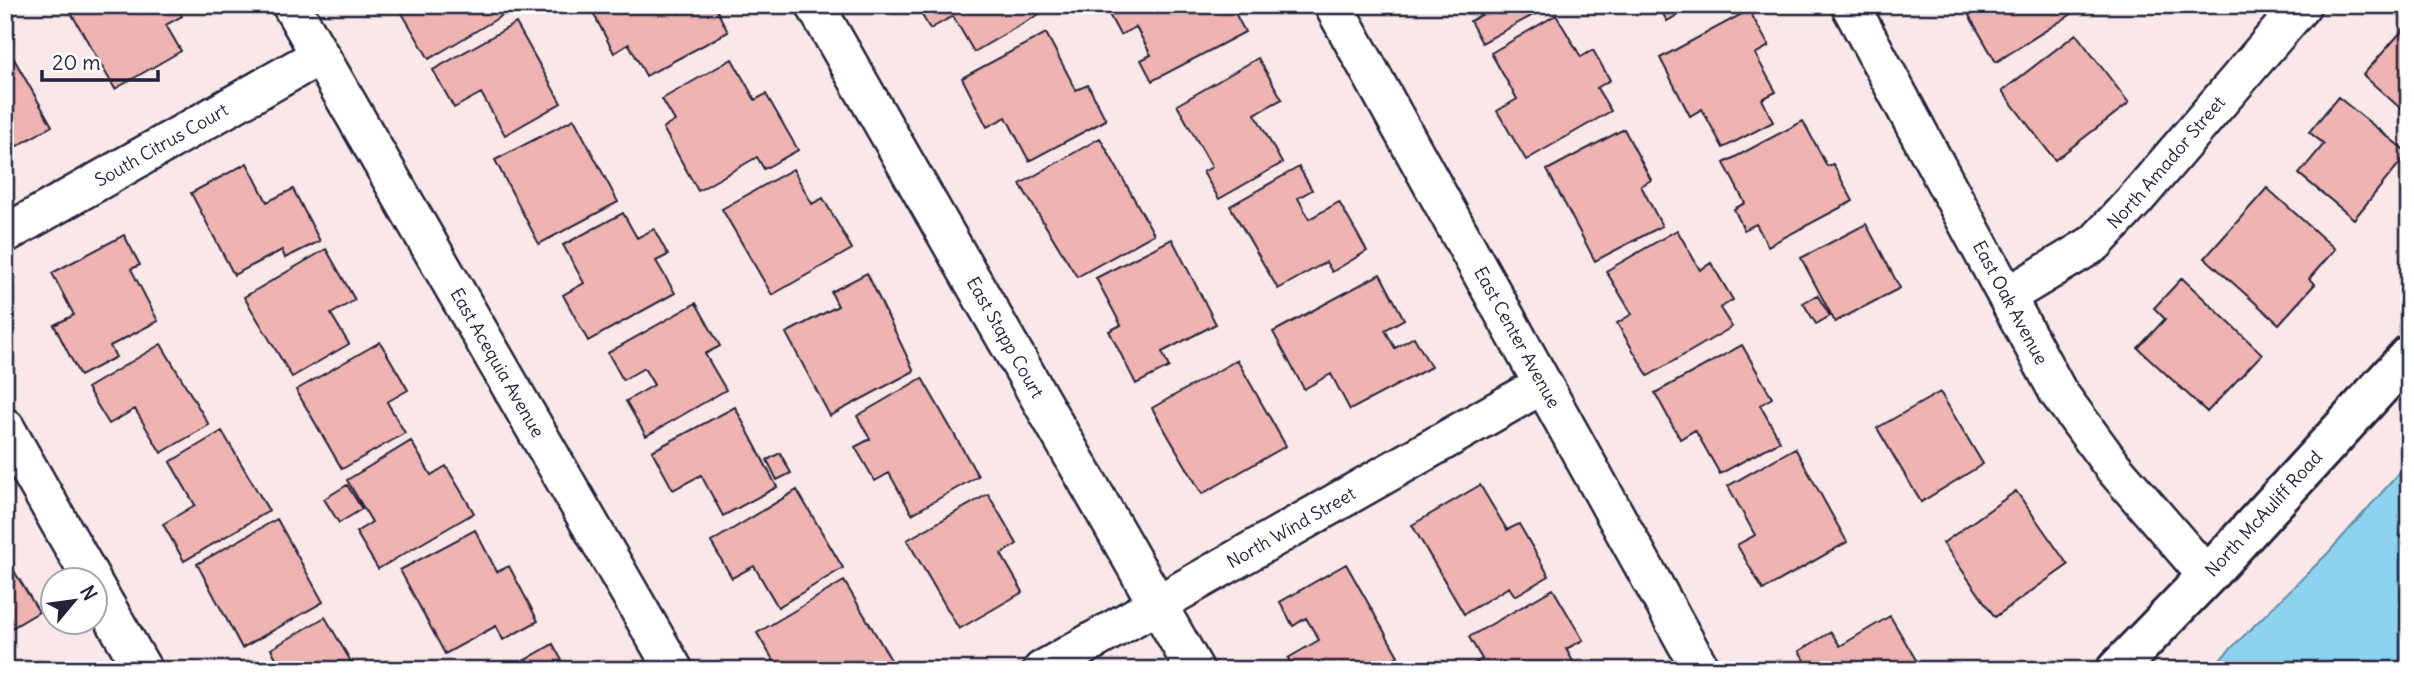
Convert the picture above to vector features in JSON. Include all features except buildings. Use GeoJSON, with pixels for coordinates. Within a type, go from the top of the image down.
{"type":"FeatureCollection","features":[{"type":"Feature","properties":{"kind":"street","name":"East Acequia Avenue"},"geometry":{"type":"LineString","coordinates":[[291,5],[674,670]]}},
{"type":"Feature","properties":{"kind":"street","name":"East Stapp Court"},"geometry":{"type":"LineString","coordinates":[[815,5],[1195,670]]}},
{"type":"Feature","properties":{"kind":"street","name":"East Center Avenue"},"geometry":{"type":"LineString","coordinates":[[1333,5],[1701,670]]}},
{"type":"Feature","properties":{"kind":"street","name":"East Oak Avenue"},"geometry":{"type":"LineString","coordinates":[[1850,5],[2009,295],[2058,391],[2113,467],[2207,576]]}},
{"type":"Feature","properties":{"kind":"street","name":"North Amador Street"},"geometry":{"type":"LineString","coordinates":[[2009,295],[2095,243],[2302,5]]}},
{"type":"Feature","properties":{"kind":"street","name":"South Citrus Court"},"geometry":{"type":"LineString","coordinates":[[5,234],[319,56]]}},
{"type":"Feature","properties":{"kind":"street","name":"North McAuliff Road"},"geometry":{"type":"LineString","coordinates":[[2116,670],[2207,576],[2409,355]]}},
{"type":"Feature","properties":{"kind":"street","name":"North Wind Street"},"geometry":{"type":"LineString","coordinates":[[1042,670],[1542,384]]}},
{"type":"Feature","properties":{"kind":"street"},"geometry":{"type":"LineString","coordinates":[[5,427],[84,566]]}},
{"type":"Feature","properties":{"kind":"street"},"geometry":{"type":"LineString","coordinates":[[108,609],[142,669]]}},
{"type":"Feature","properties":{"kind":"water"},"geometry":{"type":"Polygon","coordinates":[[[2409,462],[2409,670],[2209,670],[2328,553],[2409,462]]]}}]}
